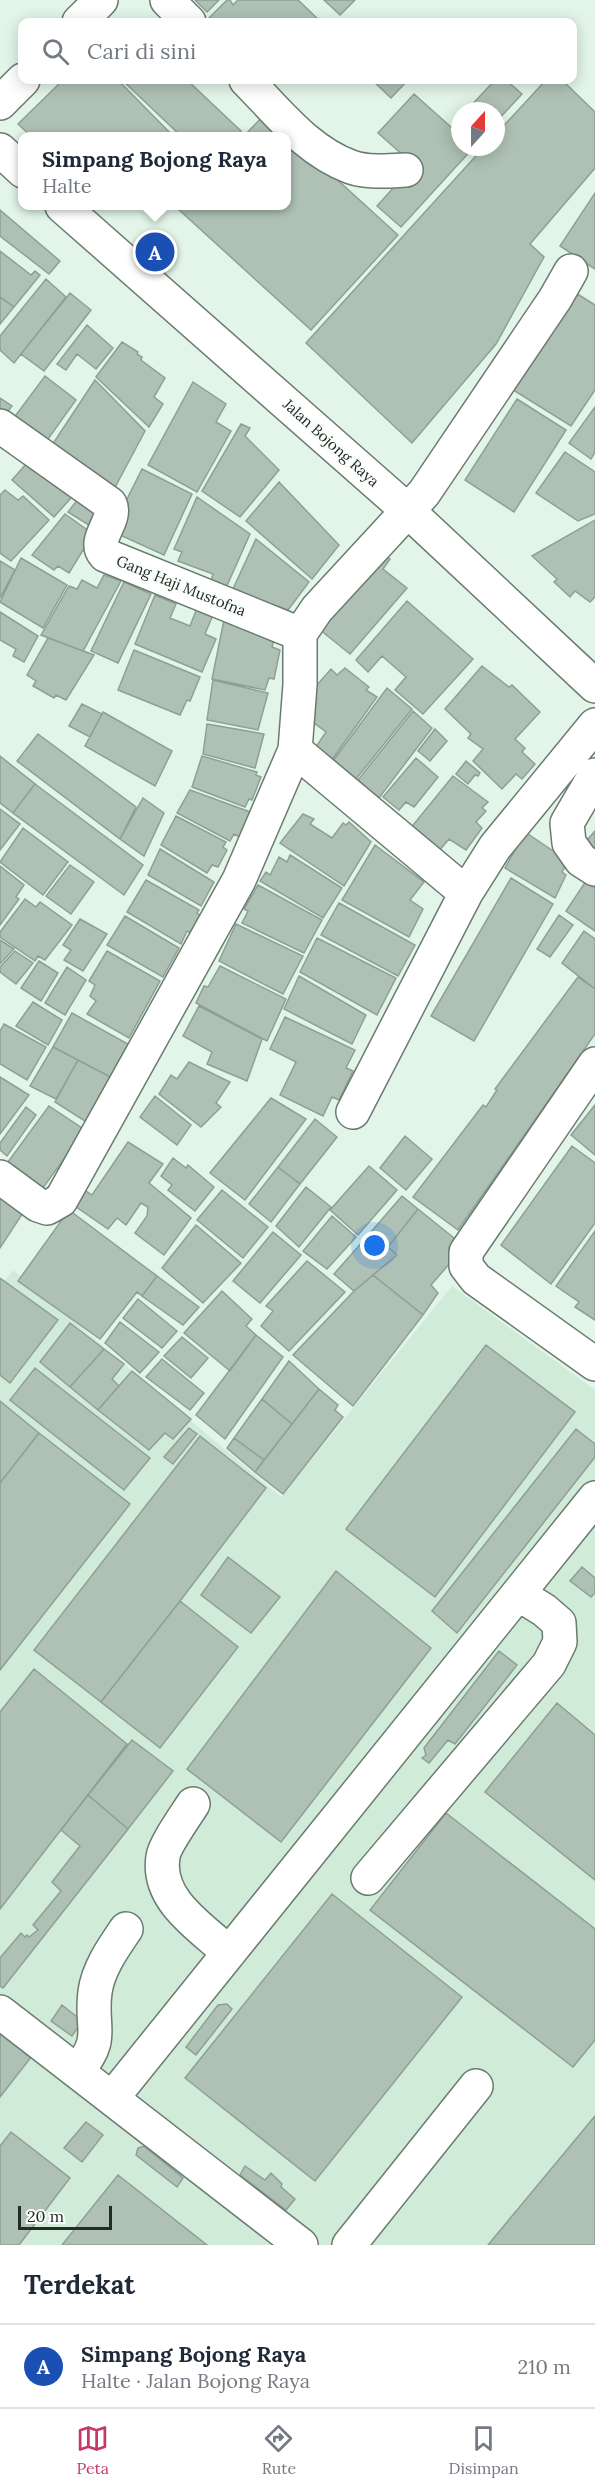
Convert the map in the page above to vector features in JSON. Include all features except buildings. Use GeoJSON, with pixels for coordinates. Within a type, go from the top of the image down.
{"type":"FeatureCollection","features":[{"type":"Feature","properties":{"kind":"street"},"geometry":{"type":"LineString","coordinates":[[83,18],[101,0]]}},
{"type":"Feature","properties":{"kind":"street"},"geometry":{"type":"LineString","coordinates":[[167,0],[185,18]]}},
{"type":"Feature","properties":{"kind":"street"},"geometry":{"type":"LineString","coordinates":[[250,84],[313,148],[353,168],[383,172],[406,170]]}},
{"type":"Feature","properties":{"kind":"street"},"geometry":{"type":"LineString","coordinates":[[0,150],[18,166]]}},
{"type":"Feature","properties":{"kind":"street","name":"Jalan Bojong Raya"},"geometry":{"type":"LineString","coordinates":[[67,210],[407,510],[595,686]]}},
{"type":"Feature","properties":{"kind":"street"},"geometry":{"type":"LineString","coordinates":[[0,1177],[38,1205],[47,1208],[61,1200],[239,880],[295,750],[300,686],[300,634],[317,609],[424,493],[555,299],[570,271]]}},
{"type":"Feature","properties":{"kind":"street","name":"Gang Haji Mustofna"},"geometry":{"type":"LineString","coordinates":[[0,426],[110,504],[112,511],[100,544],[101,551],[105,555],[300,634]]}},
{"type":"Feature","properties":{"kind":"street"},"geometry":{"type":"LineString","coordinates":[[352,1112],[466,893],[495,847],[595,725]]}},
{"type":"Feature","properties":{"kind":"street"},"geometry":{"type":"LineString","coordinates":[[295,750],[466,893]]}},
{"type":"Feature","properties":{"kind":"street"},"geometry":{"type":"LineString","coordinates":[[595,774],[567,824],[569,843],[581,860],[595,869]]}},
{"type":"Feature","properties":{"kind":"street"},"geometry":{"type":"LineString","coordinates":[[595,1064],[466,1252],[466,1266],[476,1279],[595,1364]]}},
{"type":"Feature","properties":{"kind":"street"},"geometry":{"type":"LineString","coordinates":[[114,2098],[120,2087],[595,1498]]}},
{"type":"Feature","properties":{"kind":"street"},"geometry":{"type":"LineString","coordinates":[[368,1878],[549,1664],[560,1642],[559,1623],[544,1610],[518,1594]]}},
{"type":"Feature","properties":{"kind":"street"},"geometry":{"type":"LineString","coordinates":[[193,1804],[163,1856],[164,1887],[186,1915],[228,1953]]}},
{"type":"Feature","properties":{"kind":"street"},"geometry":{"type":"LineString","coordinates":[[77,2071],[90,2056],[96,2041],[95,1992],[108,1956],[126,1929]]}},
{"type":"Feature","properties":{"kind":"street"},"geometry":{"type":"LineString","coordinates":[[0,2012],[301,2245]]}},
{"type":"Feature","properties":{"kind":"street"},"geometry":{"type":"LineString","coordinates":[[349,2245],[476,2086]]}},
{"type":"Feature","properties":{"kind":"shaded area"},"geometry":{"type":"Polygon","coordinates":[[[13,1270],[281,1497],[452,1286],[595,1390],[595,2245],[0,2245],[0,1287],[13,1270]]]}},
{"type":"Feature","properties":{"kind":"place","name":"Simpang Bojong Raya"},"geometry":{"type":"Point","coordinates":[155,252]}}]}
